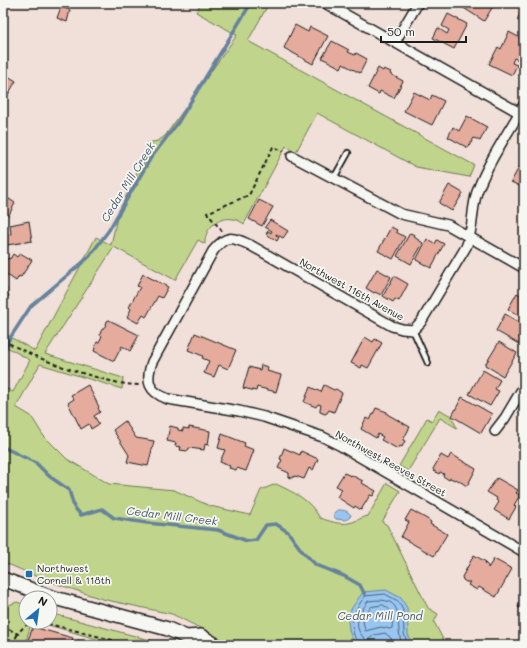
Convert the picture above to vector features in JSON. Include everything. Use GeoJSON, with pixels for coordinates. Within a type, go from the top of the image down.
{"type":"FeatureCollection","features":[{"type":"Feature","properties":{"kind":"main road"},"geometry":{"type":"LineString","coordinates":[[3,579],[51,597],[168,629],[189,641],[201,636],[216,645]]}},
{"type":"Feature","properties":{"kind":"street"},"geometry":{"type":"LineString","coordinates":[[325,3],[522,109]]}},
{"type":"Feature","properties":{"kind":"street"},"geometry":{"type":"LineString","coordinates":[[395,42],[418,3]]}},
{"type":"Feature","properties":{"kind":"street","name":"Northwest 116th Avenue"},"geometry":{"type":"LineString","coordinates":[[228,238],[239,240],[250,245],[392,326],[413,330],[428,312],[466,247],[470,237],[477,194],[488,168],[522,109]]}},
{"type":"Feature","properties":{"kind":"street"},"geometry":{"type":"LineString","coordinates":[[292,156],[401,214],[448,225],[524,268]]}},
{"type":"Feature","properties":{"kind":"street"},"geometry":{"type":"LineString","coordinates":[[149,385],[149,371],[152,362],[213,251],[220,242],[228,238]]}},
{"type":"Feature","properties":{"kind":"street","name":"Northwest Reeves Street"},"geometry":{"type":"LineString","coordinates":[[149,385],[158,394],[168,399],[239,411],[264,417],[323,437],[524,552]]}},
{"type":"Feature","properties":{"kind":"street"},"geometry":{"type":"LineString","coordinates":[[495,431],[505,418],[524,386]]}},
{"type":"Feature","properties":{"kind":"lane"},"geometry":{"type":"LineString","coordinates":[[334,178],[348,153]]}},
{"type":"Feature","properties":{"kind":"lane"},"geometry":{"type":"LineString","coordinates":[[413,330],[428,363]]}},
{"type":"Feature","properties":{"kind":"path"},"geometry":{"type":"LineString","coordinates":[[228,238],[207,213],[249,195],[273,146],[292,156]]}},
{"type":"Feature","properties":{"kind":"path"},"geometry":{"type":"LineString","coordinates":[[4,340],[48,362],[124,385],[149,385]]}},
{"type":"Feature","properties":{"kind":"path"},"geometry":{"type":"LineString","coordinates":[[3,626],[18,634]]}},
{"type":"Feature","properties":{"kind":"path"},"geometry":{"type":"LineString","coordinates":[[58,626],[132,645]]}},
{"type":"Feature","properties":{"kind":"path"},"geometry":{"type":"LineString","coordinates":[[18,645],[16,637],[21,630]]}},
{"type":"Feature","properties":{"kind":"green space"},"geometry":{"type":"Polygon","coordinates":[[[201,3],[269,3],[248,41],[474,165],[469,177],[416,167],[317,113],[296,152],[286,146],[244,224],[238,220],[224,219],[213,225],[208,230],[205,244],[198,240],[175,280],[114,247],[45,354],[123,378],[122,389],[40,364],[16,407],[31,416],[43,435],[67,459],[109,484],[174,490],[210,506],[250,515],[261,490],[276,484],[306,501],[316,511],[320,518],[338,523],[352,522],[368,516],[387,483],[400,491],[382,522],[387,525],[428,608],[438,614],[434,622],[446,645],[230,645],[172,614],[102,599],[45,580],[3,562],[3,387],[13,392],[30,360],[3,345],[3,333],[35,351],[96,237],[111,245],[118,213],[128,192],[138,185],[136,173],[143,166],[147,143],[158,141],[165,136],[237,35],[196,12],[201,3]]]}},
{"type":"Feature","properties":{"kind":"green space"},"geometry":{"type":"Polygon","coordinates":[[[439,409],[451,416],[457,428],[440,418],[408,471],[399,466],[427,418],[432,421],[439,409]]]}},
{"type":"Feature","properties":{"kind":"green space"},"geometry":{"type":"Polygon","coordinates":[[[18,602],[18,630],[29,630],[25,645],[3,645],[3,607],[18,602]]]}},
{"type":"Feature","properties":{"kind":"green space"},"geometry":{"type":"Polygon","coordinates":[[[58,615],[168,645],[117,645],[58,628],[58,615]]]}},
{"type":"Feature","properties":{"kind":"water"},"geometry":{"type":"Polygon","coordinates":[[[337,510],[346,511],[351,515],[346,520],[336,519],[334,513],[337,510]]]}},
{"type":"Feature","properties":{"kind":"water","name":"Cedar Mill Pond"},"geometry":{"type":"Polygon","coordinates":[[[386,590],[401,598],[407,608],[408,634],[412,645],[386,645],[382,642],[365,645],[357,643],[353,640],[349,629],[349,613],[363,592],[386,590]]]}},
{"type":"Feature","properties":{"kind":"building"},"geometry":{"type":"Polygon","coordinates":[[[461,3],[495,3],[484,21],[459,5],[461,3]]]}},
{"type":"Feature","properties":{"kind":"building"},"geometry":{"type":"Polygon","coordinates":[[[524,6],[524,24],[517,20],[524,6]]]}},
{"type":"Feature","properties":{"kind":"building"},"geometry":{"type":"Polygon","coordinates":[[[61,7],[70,10],[67,22],[57,18],[61,7]]]}},
{"type":"Feature","properties":{"kind":"building"},"geometry":{"type":"Polygon","coordinates":[[[448,14],[467,24],[454,49],[433,38],[438,28],[447,34],[449,30],[442,26],[448,14]]]}},
{"type":"Feature","properties":{"kind":"building"},"geometry":{"type":"Polygon","coordinates":[[[295,25],[308,32],[310,27],[328,36],[313,64],[284,48],[295,25]]]}},
{"type":"Feature","properties":{"kind":"building"},"geometry":{"type":"Polygon","coordinates":[[[509,32],[524,40],[524,55],[521,61],[514,58],[512,63],[517,65],[512,75],[489,64],[498,47],[501,49],[509,32]]]}},
{"type":"Feature","properties":{"kind":"building"},"geometry":{"type":"Polygon","coordinates":[[[332,41],[349,50],[348,52],[355,55],[356,53],[367,59],[360,73],[343,64],[341,68],[322,58],[332,41]]]}},
{"type":"Feature","properties":{"kind":"building"},"geometry":{"type":"Polygon","coordinates":[[[378,68],[383,71],[384,69],[391,72],[390,74],[403,81],[394,98],[380,91],[379,94],[368,88],[378,68]]]}},
{"type":"Feature","properties":{"kind":"building"},"geometry":{"type":"Polygon","coordinates":[[[3,73],[16,81],[3,103],[3,73]]]}},
{"type":"Feature","properties":{"kind":"building"},"geometry":{"type":"Polygon","coordinates":[[[414,92],[430,100],[432,95],[444,101],[432,125],[404,111],[414,92]]]}},
{"type":"Feature","properties":{"kind":"building"},"geometry":{"type":"Polygon","coordinates":[[[467,116],[487,127],[480,141],[474,138],[468,148],[448,137],[453,127],[459,131],[467,116]]]}},
{"type":"Feature","properties":{"kind":"building"},"geometry":{"type":"Polygon","coordinates":[[[524,160],[524,188],[511,182],[524,160]]]}},
{"type":"Feature","properties":{"kind":"building"},"geometry":{"type":"Polygon","coordinates":[[[449,185],[463,193],[452,211],[439,203],[449,185]]]}},
{"type":"Feature","properties":{"kind":"building"},"geometry":{"type":"Polygon","coordinates":[[[3,195],[15,203],[9,215],[3,214],[3,195]]]}},
{"type":"Feature","properties":{"kind":"building"},"geometry":{"type":"Polygon","coordinates":[[[259,200],[273,207],[262,226],[249,219],[259,200]]]}},
{"type":"Feature","properties":{"kind":"building"},"geometry":{"type":"Polygon","coordinates":[[[270,220],[288,231],[283,238],[276,234],[279,237],[277,241],[266,234],[268,231],[271,233],[272,231],[265,227],[270,220]]]}},
{"type":"Feature","properties":{"kind":"building"},"geometry":{"type":"Polygon","coordinates":[[[29,221],[32,241],[7,245],[5,235],[11,234],[10,225],[29,221]]]}},
{"type":"Feature","properties":{"kind":"building"},"geometry":{"type":"Polygon","coordinates":[[[391,227],[405,237],[393,259],[378,251],[391,227]]]}},
{"type":"Feature","properties":{"kind":"building"},"geometry":{"type":"Polygon","coordinates":[[[410,233],[415,235],[414,237],[423,243],[411,264],[397,256],[410,233]]]}},
{"type":"Feature","properties":{"kind":"building"},"geometry":{"type":"Polygon","coordinates":[[[427,239],[435,244],[437,240],[444,244],[431,268],[416,260],[427,239]]]}},
{"type":"Feature","properties":{"kind":"building"},"geometry":{"type":"Polygon","coordinates":[[[20,253],[32,260],[21,277],[19,276],[16,281],[3,272],[3,258],[6,260],[8,258],[10,259],[13,254],[17,257],[20,253]]]}},
{"type":"Feature","properties":{"kind":"building"},"geometry":{"type":"Polygon","coordinates":[[[377,269],[391,277],[381,295],[366,288],[377,269]]]}},
{"type":"Feature","properties":{"kind":"building"},"geometry":{"type":"Polygon","coordinates":[[[143,274],[168,287],[162,298],[158,296],[146,317],[143,315],[138,323],[127,317],[131,309],[129,307],[140,287],[137,286],[143,274]]]}},
{"type":"Feature","properties":{"kind":"building"},"geometry":{"type":"Polygon","coordinates":[[[394,276],[408,284],[399,301],[395,299],[393,302],[383,296],[394,276]]]}},
{"type":"Feature","properties":{"kind":"building"},"geometry":{"type":"Polygon","coordinates":[[[3,283],[9,296],[3,300],[3,283]]]}},
{"type":"Feature","properties":{"kind":"building"},"geometry":{"type":"Polygon","coordinates":[[[517,293],[524,297],[524,319],[508,309],[517,293]]]}},
{"type":"Feature","properties":{"kind":"building"},"geometry":{"type":"Polygon","coordinates":[[[505,314],[524,325],[524,347],[496,331],[505,314]]]}},
{"type":"Feature","properties":{"kind":"building"},"geometry":{"type":"Polygon","coordinates":[[[109,320],[139,335],[130,351],[122,346],[114,361],[94,351],[97,342],[99,342],[102,336],[100,335],[101,331],[109,320]]]}},
{"type":"Feature","properties":{"kind":"building"},"geometry":{"type":"Polygon","coordinates":[[[195,333],[236,350],[228,369],[219,365],[214,377],[204,373],[209,361],[202,358],[203,356],[188,350],[195,333]]]}},
{"type":"Feature","properties":{"kind":"building"},"geometry":{"type":"Polygon","coordinates":[[[365,337],[373,342],[375,339],[382,343],[368,368],[362,365],[361,368],[351,363],[365,337]]]}},
{"type":"Feature","properties":{"kind":"building"},"geometry":{"type":"Polygon","coordinates":[[[499,342],[517,353],[503,376],[485,365],[499,342]]]}},
{"type":"Feature","properties":{"kind":"building"},"geometry":{"type":"Polygon","coordinates":[[[261,365],[268,367],[267,371],[281,375],[276,392],[257,387],[256,391],[243,388],[249,367],[260,370],[261,365]]]}},
{"type":"Feature","properties":{"kind":"building"},"geometry":{"type":"Polygon","coordinates":[[[483,370],[500,380],[495,389],[499,391],[490,406],[469,394],[483,370]]]}},
{"type":"Feature","properties":{"kind":"building"},"geometry":{"type":"Polygon","coordinates":[[[88,385],[99,407],[100,412],[94,416],[99,424],[91,429],[89,424],[81,429],[68,403],[74,399],[71,395],[88,385]]]}},
{"type":"Feature","properties":{"kind":"building"},"geometry":{"type":"Polygon","coordinates":[[[324,385],[334,390],[336,389],[342,393],[334,412],[329,410],[325,414],[320,412],[321,405],[318,404],[316,407],[304,402],[310,387],[321,392],[324,385]]]}},
{"type":"Feature","properties":{"kind":"building"},"geometry":{"type":"Polygon","coordinates":[[[462,397],[492,414],[481,433],[452,416],[462,397]]]}},
{"type":"Feature","properties":{"kind":"building"},"geometry":{"type":"Polygon","coordinates":[[[376,408],[387,412],[387,414],[410,427],[403,440],[405,441],[402,447],[400,446],[398,449],[381,440],[383,437],[378,434],[376,438],[361,429],[366,418],[370,420],[376,408]]]}},
{"type":"Feature","properties":{"kind":"building"},"geometry":{"type":"Polygon","coordinates":[[[125,421],[136,438],[154,441],[148,466],[127,462],[129,455],[113,430],[125,421]]]}},
{"type":"Feature","properties":{"kind":"building"},"geometry":{"type":"Polygon","coordinates":[[[170,426],[183,431],[183,428],[189,429],[189,427],[210,431],[208,445],[205,444],[204,450],[189,448],[188,451],[180,450],[181,447],[175,446],[176,443],[167,441],[170,426]]]}},
{"type":"Feature","properties":{"kind":"building"},"geometry":{"type":"Polygon","coordinates":[[[222,434],[245,443],[244,446],[254,450],[246,471],[237,468],[236,470],[229,468],[230,466],[220,462],[225,450],[218,448],[222,434]]]}},
{"type":"Feature","properties":{"kind":"building"},"geometry":{"type":"Polygon","coordinates":[[[524,437],[524,451],[518,447],[524,437]]]}},
{"type":"Feature","properties":{"kind":"building"},"geometry":{"type":"Polygon","coordinates":[[[284,448],[300,455],[301,451],[318,459],[313,470],[309,468],[304,479],[295,476],[292,478],[289,477],[289,473],[278,468],[282,460],[280,459],[284,448]]]}},
{"type":"Feature","properties":{"kind":"building"},"geometry":{"type":"Polygon","coordinates":[[[451,454],[476,469],[467,486],[456,479],[450,478],[449,480],[443,476],[444,474],[440,472],[439,474],[433,469],[441,455],[448,459],[451,454]]]}},
{"type":"Feature","properties":{"kind":"building"},"geometry":{"type":"Polygon","coordinates":[[[344,473],[363,481],[362,483],[376,491],[373,496],[370,495],[361,510],[355,506],[354,508],[337,497],[342,489],[336,486],[344,473]]]}},
{"type":"Feature","properties":{"kind":"building"},"geometry":{"type":"Polygon","coordinates":[[[497,478],[518,490],[516,493],[520,495],[514,505],[516,507],[509,519],[494,510],[499,502],[496,500],[497,498],[487,492],[497,478]]]}},
{"type":"Feature","properties":{"kind":"building"},"geometry":{"type":"Polygon","coordinates":[[[411,510],[427,519],[431,522],[430,524],[447,534],[434,556],[401,537],[409,522],[405,520],[411,510]]]}},
{"type":"Feature","properties":{"kind":"building"},"geometry":{"type":"Polygon","coordinates":[[[474,555],[486,562],[485,563],[488,568],[494,559],[512,569],[496,597],[479,587],[477,590],[468,585],[470,582],[463,580],[462,577],[474,555]]]}},
{"type":"Feature","properties":{"kind":"building"},"geometry":{"type":"Polygon","coordinates":[[[524,597],[524,610],[518,607],[524,597]]]}},
{"type":"Feature","properties":{"kind":"building"},"geometry":{"type":"Polygon","coordinates":[[[32,630],[44,630],[73,638],[71,645],[29,645],[30,641],[28,640],[32,630]]]}},
{"type":"Feature","properties":{"kind":"building"},"geometry":{"type":"Polygon","coordinates":[[[78,640],[81,641],[96,645],[76,645],[78,640]]]}},
{"type":"Feature","properties":{"kind":"waterway","name":"Cedar Mill Creek"},"geometry":{"type":"LineString","coordinates":[[3,354],[8,341],[31,306],[89,257],[109,230],[150,159],[177,124],[251,3]]}},
{"type":"Feature","properties":{"kind":"waterway","name":"Cedar Mill Creek"},"geometry":{"type":"LineString","coordinates":[[3,447],[36,463],[49,476],[69,490],[74,507],[81,515],[102,509],[114,518],[218,530],[247,541],[256,540],[266,525],[276,524],[288,532],[302,551],[316,565],[344,576],[360,585],[365,595]]}},
{"type":"Feature","properties":{"kind":"place","name":"Northwest Cornell & 118th"},"geometry":{"type":"Point","coordinates":[29,574]}}]}
